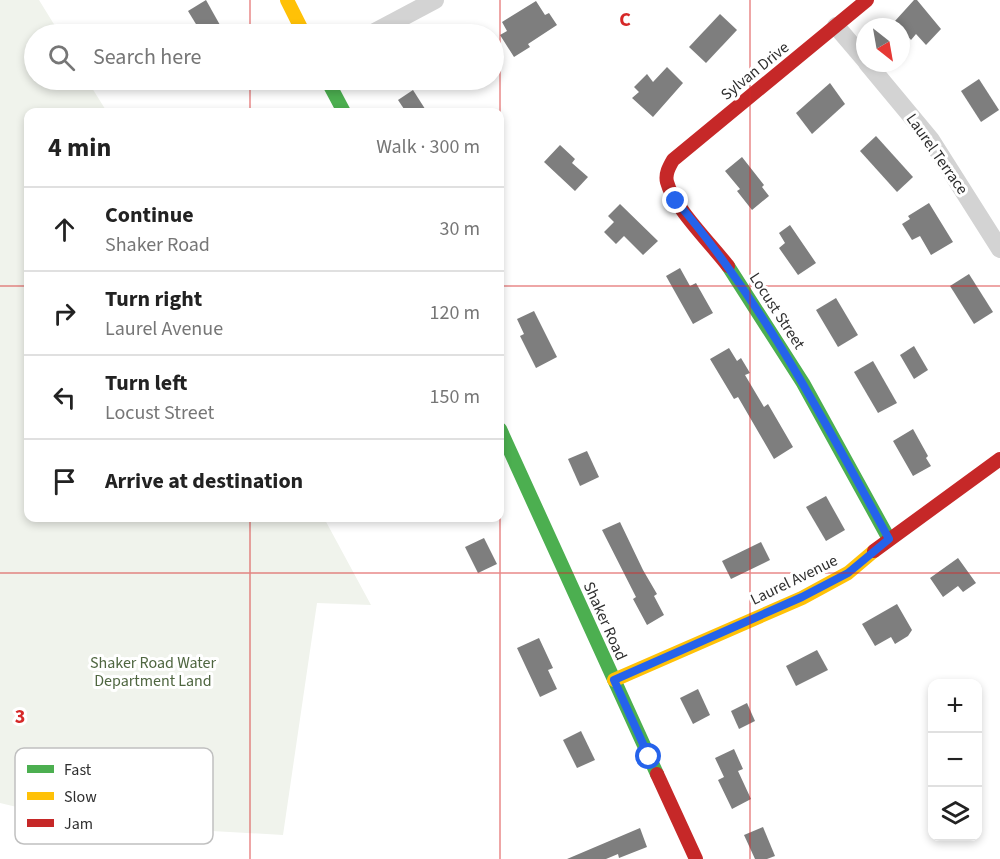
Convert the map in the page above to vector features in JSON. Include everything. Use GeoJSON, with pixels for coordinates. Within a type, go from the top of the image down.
{"type":"FeatureCollection","features":[{"type":"Feature","properties":{"kind":"street"},"geometry":{"type":"LineString","coordinates":[[287,0],[299,24]]}},
{"type":"Feature","properties":{"kind":"street"},"geometry":{"type":"LineString","coordinates":[[390,24],[435,0]]}},
{"type":"Feature","properties":{"kind":"street","name":"Sylvan Drive"},"geometry":{"type":"LineString","coordinates":[[667,171],[674,160],[685,150],[867,0]]}},
{"type":"Feature","properties":{"kind":"street","name":"Laurel Terrace"},"geometry":{"type":"LineString","coordinates":[[836,26],[856,50]]}},
{"type":"Feature","properties":{"kind":"street","name":"Laurel Terrace"},"geometry":{"type":"LineString","coordinates":[[874,72],[931,140],[1000,249]]}},
{"type":"Feature","properties":{"kind":"street"},"geometry":{"type":"LineString","coordinates":[[332,90],[342,108]]}},
{"type":"Feature","properties":{"kind":"street","name":"Locust Street"},"geometry":{"type":"LineString","coordinates":[[667,171],[667,182],[676,201],[728,265],[775,337],[803,382],[889,539]]}},
{"type":"Feature","properties":{"kind":"street","name":"Shaker Road"},"geometry":{"type":"LineString","coordinates":[[504,438],[696,859]]}},
{"type":"Feature","properties":{"kind":"street","name":"Laurel Avenue"},"geometry":{"type":"LineString","coordinates":[[614,680],[802,597],[848,573],[889,539],[1000,459]]}},
{"type":"Feature","properties":{"kind":"green space","name":"Shaker Road Water Department Land"},"geometry":{"type":"Polygon","coordinates":[[[0,0],[39,0],[54,24],[24,24],[24,90],[93,90],[104,108],[24,108],[24,522],[326,522],[371,605],[317,603],[283,835],[213,831],[213,748],[15,748],[15,807],[0,803],[0,0]]]}},
{"type":"Feature","properties":{"kind":"building"},"geometry":{"type":"Polygon","coordinates":[[[206,0],[219,24],[196,24],[188,11],[206,0]]]}},
{"type":"Feature","properties":{"kind":"building"},"geometry":{"type":"Polygon","coordinates":[[[914,0],[917,0],[941,29],[926,45],[916,34],[910,39],[910,18],[898,18],[914,0]]]}},
{"type":"Feature","properties":{"kind":"building"},"geometry":{"type":"Polygon","coordinates":[[[536,1],[545,15],[549,13],[557,25],[528,44],[530,47],[514,57],[504,41],[504,33],[507,31],[502,22],[536,1]]]}},
{"type":"Feature","properties":{"kind":"building"},"geometry":{"type":"Polygon","coordinates":[[[720,14],[737,30],[706,63],[689,47],[720,14]]]}},
{"type":"Feature","properties":{"kind":"building"},"geometry":{"type":"Polygon","coordinates":[[[667,67],[683,83],[653,117],[632,98],[639,92],[634,87],[647,74],[653,82],[667,67]]]}},
{"type":"Feature","properties":{"kind":"building"},"geometry":{"type":"Polygon","coordinates":[[[979,79],[999,110],[981,122],[961,91],[979,79]]]}},
{"type":"Feature","properties":{"kind":"building"},"geometry":{"type":"Polygon","coordinates":[[[830,83],[845,104],[812,134],[796,113],[830,83]]]}},
{"type":"Feature","properties":{"kind":"building"},"geometry":{"type":"Polygon","coordinates":[[[413,90],[424,108],[403,108],[398,100],[413,90]]]}},
{"type":"Feature","properties":{"kind":"building"},"geometry":{"type":"Polygon","coordinates":[[[876,136],[913,177],[897,192],[860,151],[876,136]]]}},
{"type":"Feature","properties":{"kind":"building"},"geometry":{"type":"Polygon","coordinates":[[[560,145],[575,159],[572,163],[588,177],[575,191],[544,162],[560,145]]]}},
{"type":"Feature","properties":{"kind":"building"},"geometry":{"type":"Polygon","coordinates":[[[742,157],[764,185],[762,187],[769,196],[752,210],[737,191],[740,189],[725,171],[742,157]]]}},
{"type":"Feature","properties":{"kind":"building"},"geometry":{"type":"Polygon","coordinates":[[[929,203],[953,242],[931,255],[920,236],[912,240],[902,224],[910,219],[908,216],[929,203]]]}},
{"type":"Feature","properties":{"kind":"building"},"geometry":{"type":"Polygon","coordinates":[[[620,204],[658,241],[643,255],[624,236],[616,244],[604,232],[614,222],[608,216],[620,204]]]}},
{"type":"Feature","properties":{"kind":"building"},"geometry":{"type":"Polygon","coordinates":[[[790,225],[816,263],[798,275],[779,248],[785,243],[779,233],[790,225]]]}},
{"type":"Feature","properties":{"kind":"building"},"geometry":{"type":"Polygon","coordinates":[[[680,268],[690,286],[696,283],[713,313],[693,324],[666,276],[680,268]]]}},
{"type":"Feature","properties":{"kind":"building"},"geometry":{"type":"Polygon","coordinates":[[[969,274],[993,312],[974,324],[950,286],[969,274]]]}},
{"type":"Feature","properties":{"kind":"building"},"geometry":{"type":"Polygon","coordinates":[[[836,298],[858,335],[838,347],[816,310],[836,298]]]}},
{"type":"Feature","properties":{"kind":"building"},"geometry":{"type":"Polygon","coordinates":[[[534,311],[557,357],[536,368],[520,336],[524,334],[517,319],[534,311]]]}},
{"type":"Feature","properties":{"kind":"building"},"geometry":{"type":"Polygon","coordinates":[[[914,346],[928,370],[914,379],[900,355],[914,346]]]}},
{"type":"Feature","properties":{"kind":"building"},"geometry":{"type":"Polygon","coordinates":[[[729,348],[737,361],[741,358],[750,373],[745,375],[764,407],[768,404],[793,447],[774,459],[738,397],[734,399],[710,359],[729,348]]]}},
{"type":"Feature","properties":{"kind":"building"},"geometry":{"type":"Polygon","coordinates":[[[873,361],[897,403],[878,413],[854,372],[873,361]]]}},
{"type":"Feature","properties":{"kind":"building"},"geometry":{"type":"Polygon","coordinates":[[[913,429],[931,466],[913,476],[893,441],[913,429]]]}},
{"type":"Feature","properties":{"kind":"building"},"geometry":{"type":"Polygon","coordinates":[[[587,451],[599,477],[580,486],[568,459],[587,451]]]}},
{"type":"Feature","properties":{"kind":"building"},"geometry":{"type":"Polygon","coordinates":[[[826,496],[845,530],[826,541],[806,507],[826,496]]]}},
{"type":"Feature","properties":{"kind":"building"},"geometry":{"type":"Polygon","coordinates":[[[620,522],[657,594],[654,596],[664,615],[647,625],[633,599],[636,597],[602,530],[620,522]]]}},
{"type":"Feature","properties":{"kind":"building"},"geometry":{"type":"Polygon","coordinates":[[[484,538],[497,564],[478,573],[465,547],[484,538]]]}},
{"type":"Feature","properties":{"kind":"building"},"geometry":{"type":"Polygon","coordinates":[[[761,542],[770,560],[731,579],[722,561],[761,542]]]}},
{"type":"Feature","properties":{"kind":"building"},"geometry":{"type":"Polygon","coordinates":[[[958,558],[976,583],[963,592],[958,586],[943,597],[930,578],[958,558]]]}},
{"type":"Feature","properties":{"kind":"building"},"geometry":{"type":"Polygon","coordinates":[[[897,604],[912,630],[908,636],[895,644],[891,637],[875,646],[862,624],[897,604]]]}},
{"type":"Feature","properties":{"kind":"building"},"geometry":{"type":"Polygon","coordinates":[[[539,638],[553,668],[548,670],[557,689],[540,697],[517,648],[539,638]]]}},
{"type":"Feature","properties":{"kind":"building"},"geometry":{"type":"Polygon","coordinates":[[[817,650],[828,670],[796,686],[786,666],[817,650]]]}},
{"type":"Feature","properties":{"kind":"building"},"geometry":{"type":"Polygon","coordinates":[[[698,689],[710,715],[693,724],[680,698],[698,689]]]}},
{"type":"Feature","properties":{"kind":"building"},"geometry":{"type":"Polygon","coordinates":[[[747,703],[755,721],[739,729],[731,711],[747,703]]]}},
{"type":"Feature","properties":{"kind":"building"},"geometry":{"type":"Polygon","coordinates":[[[581,731],[595,760],[577,768],[563,740],[581,731]]]}},
{"type":"Feature","properties":{"kind":"building"},"geometry":{"type":"Polygon","coordinates":[[[734,749],[743,769],[738,771],[751,799],[732,809],[718,780],[724,777],[715,758],[734,749]]]}},
{"type":"Feature","properties":{"kind":"building"},"geometry":{"type":"Polygon","coordinates":[[[763,827],[775,856],[755,859],[744,835],[763,827]]]}},
{"type":"Feature","properties":{"kind":"building"},"geometry":{"type":"Polygon","coordinates":[[[640,828],[647,847],[619,858],[618,854],[606,859],[567,859],[640,828]]]}},
{"type":"Feature","properties":{"kind":"traffic: fast"},"geometry":{"type":"LineString","coordinates":[[332,90],[342,108]]}},
{"type":"Feature","properties":{"kind":"traffic: fast"},"geometry":{"type":"LineString","coordinates":[[728,266],[803,383],[889,539]]}},
{"type":"Feature","properties":{"kind":"traffic: fast"},"geometry":{"type":"LineString","coordinates":[[504,438],[657,774]]}},
{"type":"Feature","properties":{"kind":"traffic: slow"},"geometry":{"type":"LineString","coordinates":[[287,0],[299,24]]}},
{"type":"Feature","properties":{"kind":"traffic: slow"},"geometry":{"type":"LineString","coordinates":[[614,680],[802,598],[848,573],[874,551]]}},
{"type":"Feature","properties":{"kind":"traffic: jam"},"geometry":{"type":"LineString","coordinates":[[728,266],[694,225],[671,192],[667,182],[670,165],[673,160],[867,0]]}},
{"type":"Feature","properties":{"kind":"traffic: jam"},"geometry":{"type":"LineString","coordinates":[[874,551],[1000,459]]}},
{"type":"Feature","properties":{"kind":"traffic: jam"},"geometry":{"type":"LineString","coordinates":[[657,774],[696,859]]}},
{"type":"Feature","properties":{"kind":"route"},"geometry":{"type":"LineString","coordinates":[[649,757],[614,680],[802,597],[848,573],[889,539],[803,382],[775,337],[728,265],[676,201]]}}]}
